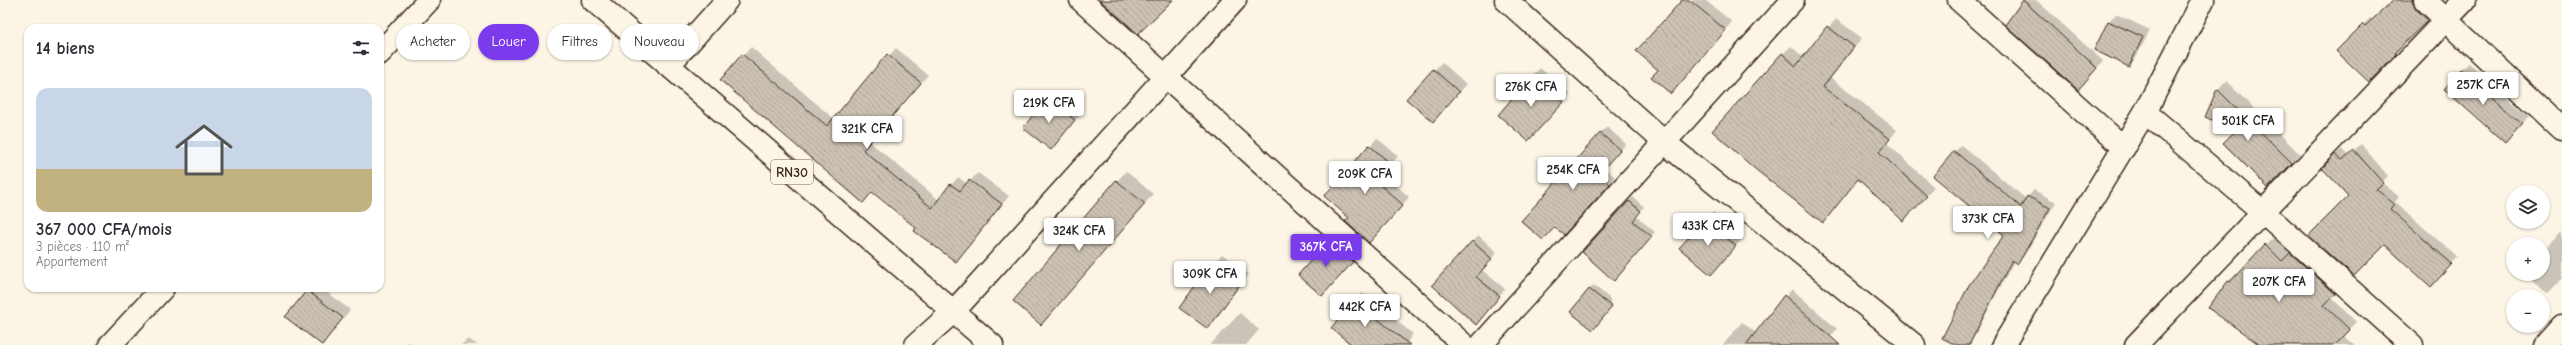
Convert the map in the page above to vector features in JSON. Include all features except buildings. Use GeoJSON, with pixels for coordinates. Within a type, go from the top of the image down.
{"type":"FeatureCollection","features":[{"type":"Feature","properties":{"kind":"street"},"geometry":{"type":"LineString","coordinates":[[384,49],[429,0]]}},
{"type":"Feature","properties":{"kind":"street","name":"RN30"},"geometry":{"type":"LineString","coordinates":[[593,0],[992,345]]}},
{"type":"Feature","properties":{"kind":"street"},"geometry":{"type":"LineString","coordinates":[[668,66],[727,0]]}},
{"type":"Feature","properties":{"kind":"street"},"geometry":{"type":"LineString","coordinates":[[1081,0],[1464,345]]}},
{"type":"Feature","properties":{"kind":"street"},"geometry":{"type":"LineString","coordinates":[[916,345],[954,311],[1235,0]]}},
{"type":"Feature","properties":{"kind":"street"},"geometry":{"type":"LineString","coordinates":[[1506,0],[1664,142],[1914,345]]}},
{"type":"Feature","properties":{"kind":"street"},"geometry":{"type":"LineString","coordinates":[[1481,345],[1793,0]]}},
{"type":"Feature","properties":{"kind":"street"},"geometry":{"type":"LineString","coordinates":[[1959,0],[2124,148]]}},
{"type":"Feature","properties":{"kind":"street"},"geometry":{"type":"LineString","coordinates":[[2003,345],[2145,112],[2203,0]]}},
{"type":"Feature","properties":{"kind":"street"},"geometry":{"type":"LineString","coordinates":[[2425,0],[2562,129]]}},
{"type":"Feature","properties":{"kind":"street"},"geometry":{"type":"LineString","coordinates":[[2136,345],[2465,0]]}},
{"type":"Feature","properties":{"kind":"street"},"geometry":{"type":"LineString","coordinates":[[2145,112],[2263,212],[2412,345]]}},
{"type":"Feature","properties":{"kind":"street"},"geometry":{"type":"LineString","coordinates":[[110,345],[159,292]]}},
{"type":"Feature","properties":{"kind":"street"},"geometry":{"type":"LineString","coordinates":[[2545,345],[2562,326]]}}]}
